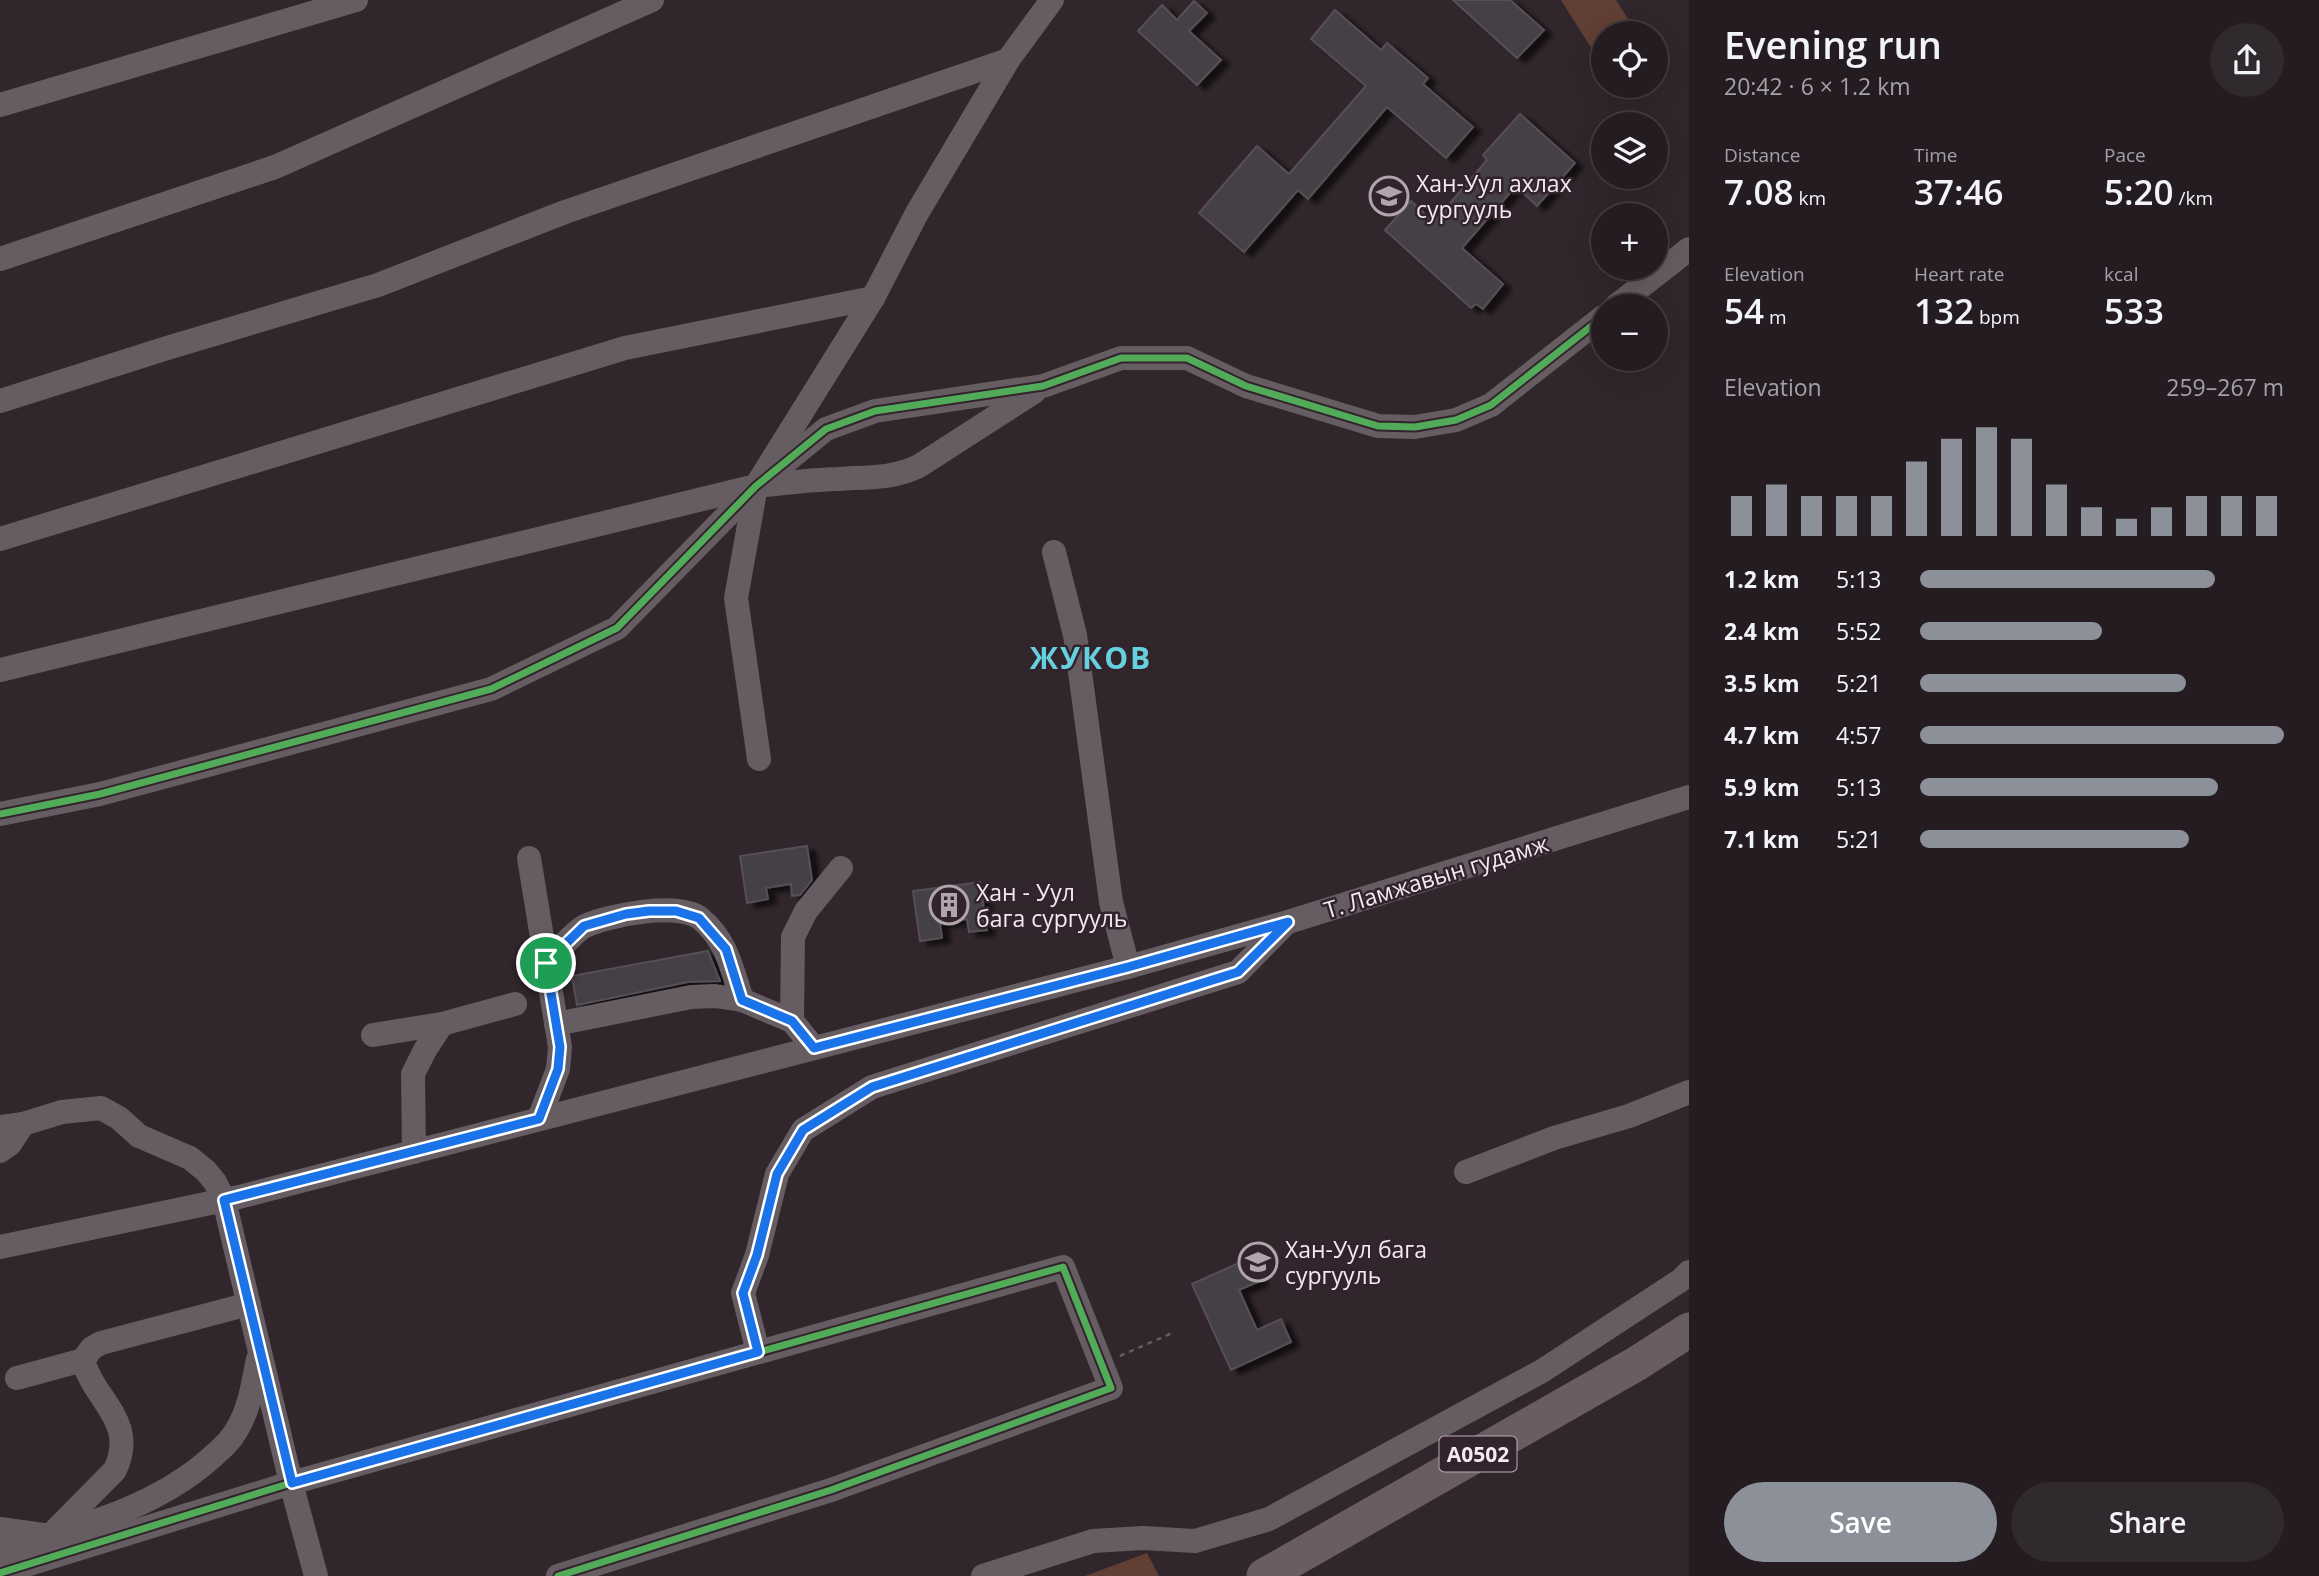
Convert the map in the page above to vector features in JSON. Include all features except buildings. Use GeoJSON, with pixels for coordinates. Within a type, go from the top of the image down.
{"type":"FeatureCollection","features":[{"type":"Feature","properties":{"kind":"highway","name":"A0502"},"geometry":{"type":"LineString","coordinates":[[1264,1576],[1636,1364],[1689,1329]]}},
{"type":"Feature","properties":{"kind":"street"},"geometry":{"type":"LineString","coordinates":[[0,104],[356,0]]}},
{"type":"Feature","properties":{"kind":"street"},"geometry":{"type":"LineString","coordinates":[[0,259],[275,167],[652,0]]}},
{"type":"Feature","properties":{"kind":"street"},"geometry":{"type":"LineString","coordinates":[[759,759],[736,598],[756,485],[873,298],[917,213],[1008,60],[1048,2]]}},
{"type":"Feature","properties":{"kind":"street"},"geometry":{"type":"LineString","coordinates":[[0,401],[378,285],[565,212],[1008,60]]}},
{"type":"Feature","properties":{"kind":"street"},"geometry":{"type":"LineString","coordinates":[[1631,294],[1689,249]]}},
{"type":"Feature","properties":{"kind":"street"},"geometry":{"type":"LineString","coordinates":[[0,539],[625,348],[873,298]]}},
{"type":"Feature","properties":{"kind":"street"},"geometry":{"type":"LineString","coordinates":[[0,814],[100,794],[491,689],[617,628],[756,485],[826,429],[875,411],[1043,386],[1121,358],[1187,358],[1246,386],[1378,426],[1415,427],[1456,420],[1491,405],[1591,326]]}},
{"type":"Feature","properties":{"kind":"street"},"geometry":{"type":"LineString","coordinates":[[0,670],[756,485],[885,478],[905,474],[1043,386]]}},
{"type":"Feature","properties":{"kind":"street"},"geometry":{"type":"LineString","coordinates":[[1054,552],[1075,635],[1111,902],[1128,967]]}},
{"type":"Feature","properties":{"kind":"street","name":"Т. Ламжавын гудамж"},"geometry":{"type":"LineString","coordinates":[[0,1247],[224,1200],[1128,967],[1288,922],[1689,797]]}},
{"type":"Feature","properties":{"kind":"street"},"geometry":{"type":"LineString","coordinates":[[529,858],[560,1047],[558,1069],[539,1119]]}},
{"type":"Feature","properties":{"kind":"street"},"geometry":{"type":"LineString","coordinates":[[792,1021],[793,937],[806,911],[841,868]]}},
{"type":"Feature","properties":{"kind":"street"},"geometry":{"type":"LineString","coordinates":[[546,963],[584,926],[626,914],[676,911],[699,918],[726,949],[742,1000]]}},
{"type":"Feature","properties":{"kind":"street"},"geometry":{"type":"LineString","coordinates":[[758,1352],[743,1293],[757,1255],[777,1174],[803,1130],[872,1087],[1238,972],[1288,922]]}},
{"type":"Feature","properties":{"kind":"street"},"geometry":{"type":"LineString","coordinates":[[556,1024],[691,997],[715,996],[742,1000],[792,1021],[814,1048]]}},
{"type":"Feature","properties":{"kind":"street"},"geometry":{"type":"LineString","coordinates":[[373,1035],[442,1024],[515,1004]]}},
{"type":"Feature","properties":{"kind":"street"},"geometry":{"type":"LineString","coordinates":[[414,1152],[413,1074],[442,1024]]}},
{"type":"Feature","properties":{"kind":"street"},"geometry":{"type":"LineString","coordinates":[[1466,1172],[1555,1138],[1629,1116],[1689,1092]]}},
{"type":"Feature","properties":{"kind":"street"},"geometry":{"type":"LineString","coordinates":[[0,1151],[10,1144],[12,1126],[62,1112],[101,1108],[119,1118],[139,1136],[190,1158],[215,1182],[224,1200],[316,1576]]}},
{"type":"Feature","properties":{"kind":"street"},"geometry":{"type":"LineString","coordinates":[[0,1573],[292,1483],[1063,1267],[1111,1388],[831,1490],[558,1576]]}},
{"type":"Feature","properties":{"kind":"street"},"geometry":{"type":"LineString","coordinates":[[983,1576],[1093,1541],[1143,1538],[1195,1541],[1269,1519],[1542,1371],[1681,1280],[1689,1272]]}},
{"type":"Feature","properties":{"kind":"street"},"geometry":{"type":"LineString","coordinates":[[17,1378],[83,1360],[92,1348],[101,1343],[249,1304]]}},
{"type":"Feature","properties":{"kind":"street"},"geometry":{"type":"LineString","coordinates":[[0,1550],[130,1508],[194,1474],[229,1442],[237,1430],[245,1414],[260,1350]]}},
{"type":"Feature","properties":{"kind":"street"},"geometry":{"type":"LineString","coordinates":[[50,1536],[115,1470],[119,1461],[119,1424],[88,1374],[83,1360]]}},
{"type":"Feature","properties":{"kind":"street"},"geometry":{"type":"LineString","coordinates":[[0,1530],[50,1536]]}},
{"type":"Feature","properties":{"kind":"path"},"geometry":{"type":"LineString","coordinates":[[1101,1365],[1172,1333]]}},
{"type":"Feature","properties":{"kind":"shaded area"},"geometry":{"type":"Polygon","coordinates":[[[1561,0],[1616,0],[1629,21],[1591,21],[1591,48],[1561,0]]]}},
{"type":"Feature","properties":{"kind":"shaded area"},"geometry":{"type":"Polygon","coordinates":[[[1147,1553],[1159,1576],[1085,1576],[1147,1553]]]}},
{"type":"Feature","properties":{"kind":"cycle path"},"geometry":{"type":"LineString","coordinates":[[0,814],[100,794],[491,689],[617,628],[756,486],[826,429],[875,411],[1043,386],[1121,358],[1187,358],[1246,386],[1378,426],[1415,427],[1456,420],[1491,405],[1591,326]]}},
{"type":"Feature","properties":{"kind":"cycle path"},"geometry":{"type":"LineString","coordinates":[[0,1573],[291,1483],[1063,1267],[1111,1388],[831,1490],[558,1576]]}},
{"type":"Feature","properties":{"kind":"place","name":"Хан-Уул ахлах сургууль"},"geometry":{"type":"Point","coordinates":[1389,196]}},
{"type":"Feature","properties":{"kind":"place","name":"Хан - Уул бага сургууль"},"geometry":{"type":"Point","coordinates":[949,905]}},
{"type":"Feature","properties":{"kind":"place","name":"Хан-Уул бага сургууль"},"geometry":{"type":"Point","coordinates":[1258,1262]}},
{"type":"Feature","properties":{"kind":"district","name":"ЖУКОВ"},"geometry":{"type":"Point","coordinates":[1091,657]}},
{"type":"Feature","properties":{"kind":"route"},"geometry":{"type":"LineString","coordinates":[[649,911],[676,911],[699,918],[726,949],[742,1000],[792,1021],[814,1048],[1128,967],[1288,922],[1238,972],[872,1087],[803,1130],[777,1174],[757,1255],[743,1293],[758,1352],[292,1483],[224,1200],[539,1119],[558,1069],[560,1047],[546,963],[584,926],[626,914],[649,911]]}}]}
